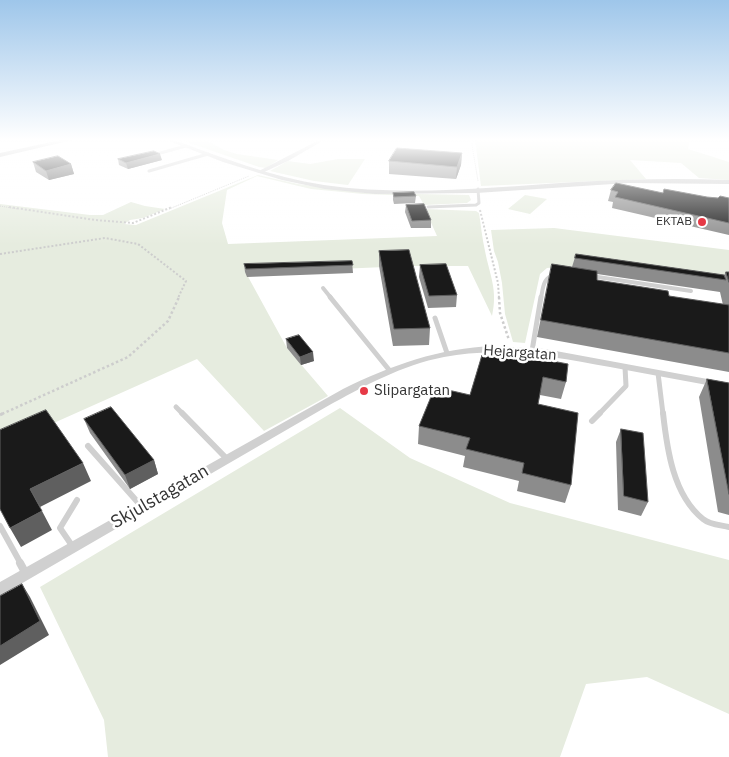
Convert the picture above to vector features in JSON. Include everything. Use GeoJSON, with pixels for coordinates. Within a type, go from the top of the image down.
{"type":"FeatureCollection","features":[{"type":"Feature","properties":{"kind":"street"},"geometry":{"type":"LineString","coordinates":[[270,174],[302,182],[348,189],[420,192],[678,180],[729,182]]}},
{"type":"Feature","properties":{"kind":"street","name":"Hejargatan"},"geometry":{"type":"LineString","coordinates":[[320,406],[390,371],[414,362],[447,353],[473,350],[512,349],[532,351],[729,386]]}},
{"type":"Feature","properties":{"kind":"street","name":"Skjulstagatan"},"geometry":{"type":"LineString","coordinates":[[0,589],[320,406]]}},
{"type":"Feature","properties":{"kind":"lane"},"geometry":{"type":"LineString","coordinates":[[428,207],[471,206],[479,204],[478,189]]}},
{"type":"Feature","properties":{"kind":"lane"},"geometry":{"type":"LineString","coordinates":[[532,351],[544,282],[550,276],[560,274]]}},
{"type":"Feature","properties":{"kind":"lane"},"geometry":{"type":"LineString","coordinates":[[588,275],[691,290]]}},
{"type":"Feature","properties":{"kind":"lane"},"geometry":{"type":"LineString","coordinates":[[323,288],[390,371]]}},
{"type":"Feature","properties":{"kind":"lane"},"geometry":{"type":"LineString","coordinates":[[434,318],[447,353]]}},
{"type":"Feature","properties":{"kind":"lane"},"geometry":{"type":"LineString","coordinates":[[592,421],[626,386],[624,367]]}},
{"type":"Feature","properties":{"kind":"lane"},"geometry":{"type":"LineString","coordinates":[[658,373],[668,448],[682,494],[704,520],[729,527]]}},
{"type":"Feature","properties":{"kind":"lane"},"geometry":{"type":"LineString","coordinates":[[176,407],[227,459]]}},
{"type":"Feature","properties":{"kind":"lane"},"geometry":{"type":"LineString","coordinates":[[88,446],[142,508]]}},
{"type":"Feature","properties":{"kind":"lane"},"geometry":{"type":"LineString","coordinates":[[73,548],[60,528],[77,500]]}},
{"type":"Feature","properties":{"kind":"lane"},"geometry":{"type":"LineString","coordinates":[[0,526],[26,574]]}},
{"type":"Feature","properties":{"kind":"path"},"geometry":{"type":"LineString","coordinates":[[0,206],[95,220],[133,223],[254,174]]}},
{"type":"Feature","properties":{"kind":"path"},"geometry":{"type":"LineString","coordinates":[[476,174],[478,189]]}},
{"type":"Feature","properties":{"kind":"path"},"geometry":{"type":"LineString","coordinates":[[479,204],[498,283],[500,313],[512,349]]}},
{"type":"Feature","properties":{"kind":"path"},"geometry":{"type":"LineString","coordinates":[[0,254],[105,238],[138,244],[186,281],[168,321],[128,357],[0,415]]}},
{"type":"Feature","properties":{"kind":"shaded area"},"geometry":{"type":"Polygon","coordinates":[[[285,174],[355,174],[348,185],[314,181],[285,174]]]}},
{"type":"Feature","properties":{"kind":"shaded area"},"geometry":{"type":"Polygon","coordinates":[[[480,174],[642,174],[646,179],[481,186],[480,174]]]}},
{"type":"Feature","properties":{"kind":"shaded area"},"geometry":{"type":"Polygon","coordinates":[[[695,174],[729,174],[729,180],[699,178],[695,174]]]}},
{"type":"Feature","properties":{"kind":"shaded area"},"geometry":{"type":"Polygon","coordinates":[[[258,175],[298,184],[367,193],[469,195],[471,200],[467,203],[424,205],[419,196],[363,194],[311,189],[257,176],[227,190],[222,223],[228,244],[437,236],[425,209],[476,211],[479,213],[484,246],[493,283],[494,307],[492,316],[468,266],[408,266],[246,273],[287,348],[328,396],[264,431],[197,359],[0,447],[0,204],[90,215],[103,215],[131,202],[165,209],[143,218],[130,220],[124,224],[136,225],[258,175]]]}},
{"type":"Feature","properties":{"kind":"shaded area"},"geometry":{"type":"Polygon","coordinates":[[[525,195],[547,199],[530,214],[508,209],[525,195]]]}},
{"type":"Feature","properties":{"kind":"shaded area"},"geometry":{"type":"Polygon","coordinates":[[[554,228],[729,250],[729,289],[573,266],[547,268],[540,274],[525,343],[513,342],[505,314],[502,283],[491,230],[554,228]]]}},
{"type":"Feature","properties":{"kind":"shaded area"},"geometry":{"type":"Polygon","coordinates":[[[340,408],[410,458],[510,503],[729,560],[729,714],[647,677],[586,684],[560,757],[108,757],[104,720],[40,587],[340,408]]]}},
{"type":"Feature","properties":{"kind":"building"},"geometry":{"type":"Polygon","coordinates":[[[616,183],[663,193],[664,189],[707,197],[718,198],[720,196],[729,198],[729,223],[615,197],[618,192],[611,190],[616,183]]]}},
{"type":"Feature","properties":{"kind":"building"},"geometry":{"type":"Polygon","coordinates":[[[414,192],[416,196],[394,197],[393,193],[414,192]]]}},
{"type":"Feature","properties":{"kind":"building"},"geometry":{"type":"Polygon","coordinates":[[[424,204],[431,220],[412,221],[406,205],[424,204]]]}},
{"type":"Feature","properties":{"kind":"building"},"geometry":{"type":"Polygon","coordinates":[[[409,250],[430,328],[394,329],[379,251],[409,250]]]}},
{"type":"Feature","properties":{"kind":"building"},"geometry":{"type":"Polygon","coordinates":[[[576,254],[724,275],[726,280],[575,258],[576,254]]]}},
{"type":"Feature","properties":{"kind":"building"},"geometry":{"type":"Polygon","coordinates":[[[352,261],[353,265],[246,269],[244,264],[352,261]]]}},
{"type":"Feature","properties":{"kind":"building"},"geometry":{"type":"Polygon","coordinates":[[[446,264],[457,295],[429,296],[420,265],[446,264]]]}},
{"type":"Feature","properties":{"kind":"building"},"geometry":{"type":"Polygon","coordinates":[[[552,264],[597,271],[597,280],[668,291],[669,296],[729,305],[729,353],[541,320],[552,264]]]}},
{"type":"Feature","properties":{"kind":"building"},"geometry":{"type":"Polygon","coordinates":[[[299,335],[313,352],[300,357],[286,339],[299,335]]]}},
{"type":"Feature","properties":{"kind":"building"},"geometry":{"type":"Polygon","coordinates":[[[494,350],[568,364],[566,382],[543,377],[538,404],[578,413],[571,485],[522,473],[524,463],[466,449],[470,438],[419,426],[435,387],[470,395],[482,355],[492,357],[494,350]]]}},
{"type":"Feature","properties":{"kind":"building"},"geometry":{"type":"Polygon","coordinates":[[[707,379],[729,383],[729,494],[707,379]]]}},
{"type":"Feature","properties":{"kind":"building"},"geometry":{"type":"Polygon","coordinates":[[[111,407],[154,460],[125,475],[84,419],[111,407]]]}},
{"type":"Feature","properties":{"kind":"building"},"geometry":{"type":"Polygon","coordinates":[[[46,410],[83,463],[30,489],[42,511],[10,528],[0,509],[0,430],[46,410]]]}},
{"type":"Feature","properties":{"kind":"building"},"geometry":{"type":"Polygon","coordinates":[[[621,429],[643,433],[648,502],[624,496],[621,429]]]}},
{"type":"Feature","properties":{"kind":"building"},"geometry":{"type":"Polygon","coordinates":[[[22,584],[40,621],[0,646],[0,596],[22,584]]]}},
{"type":"Feature","properties":{"kind":"place","name":"EKTAB"},"geometry":{"type":"Point","coordinates":[702,222]}},
{"type":"Feature","properties":{"kind":"place","name":"Slipargatan"},"geometry":{"type":"Point","coordinates":[364,391]}}]}
